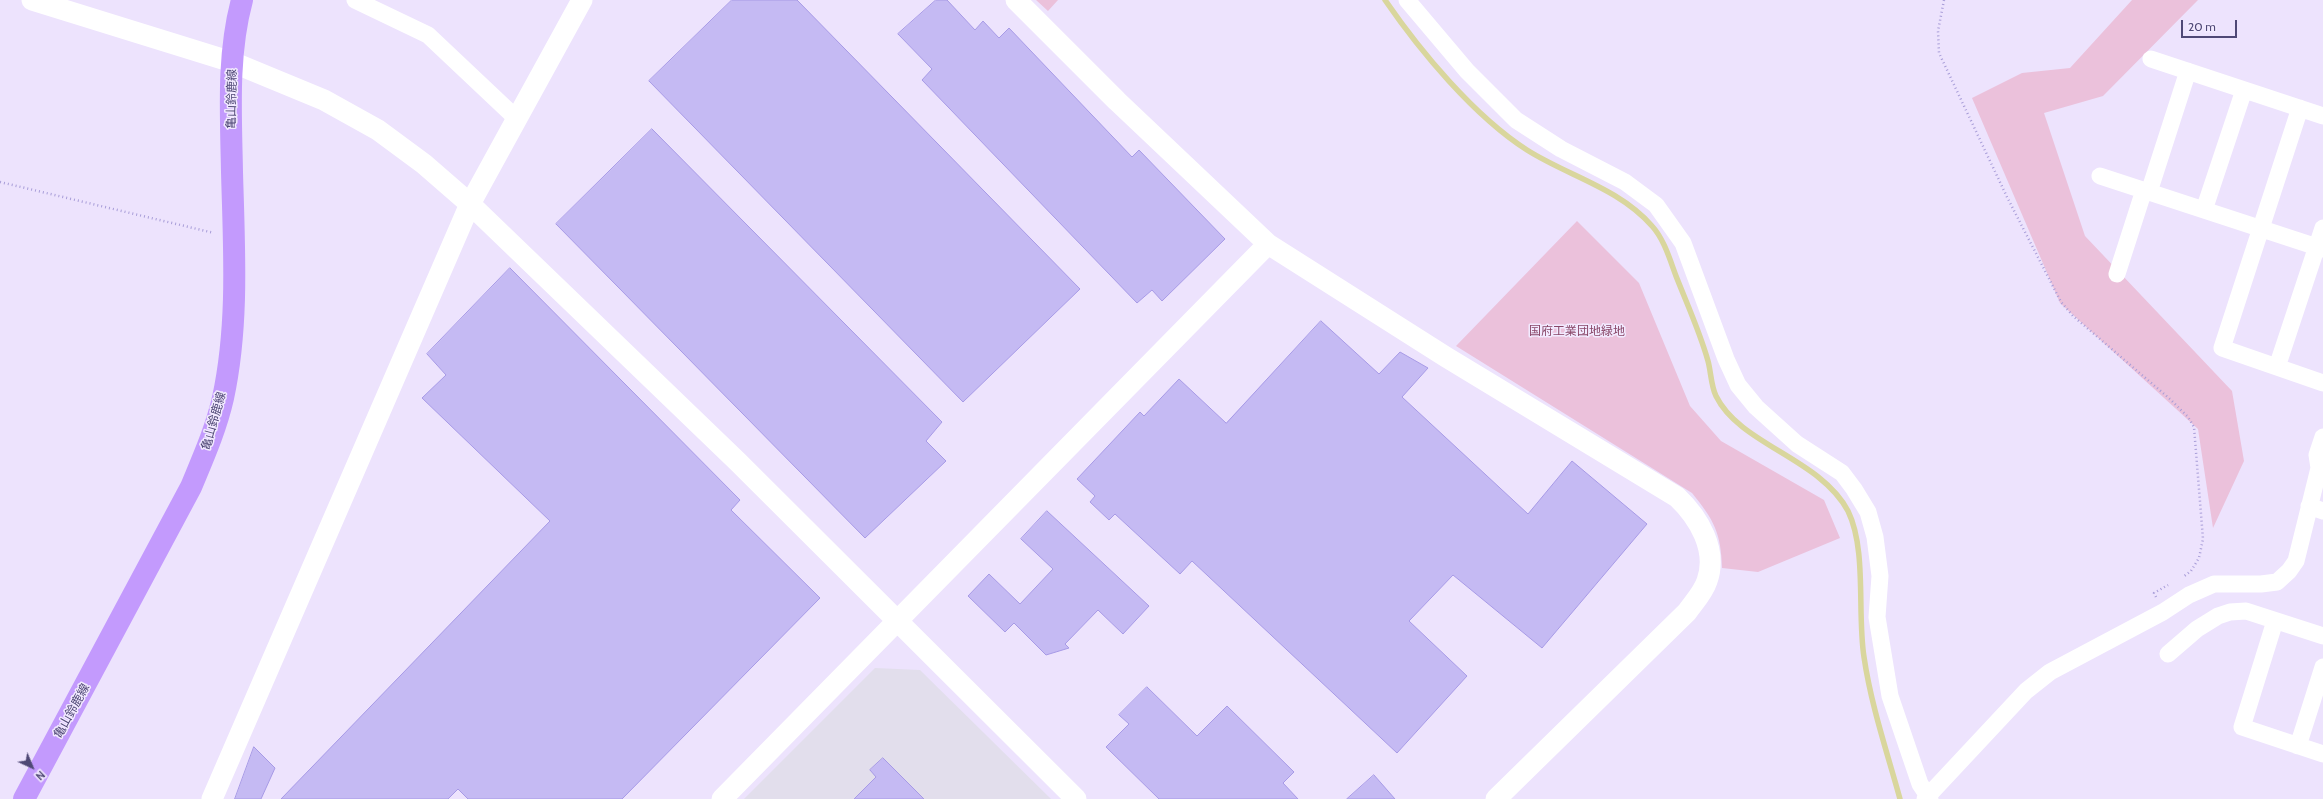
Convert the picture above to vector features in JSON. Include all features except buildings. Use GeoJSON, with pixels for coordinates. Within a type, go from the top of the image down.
{"type":"FeatureCollection","features":[{"type":"Feature","properties":{"kind":"main road","name":"亀山鈴鹿線"},"geometry":{"type":"LineString","coordinates":[[24,799],[159,550],[191,487],[210,443],[223,398],[232,343],[234,292],[232,62],[238,17],[242,0]]}},
{"type":"Feature","properties":{"kind":"street"},"geometry":{"type":"LineString","coordinates":[[32,0],[232,62],[324,100],[378,130],[424,164],[470,204],[738,462],[1076,799]]}},
{"type":"Feature","properties":{"kind":"street"},"geometry":{"type":"LineString","coordinates":[[355,0],[428,35],[517,119]]}},
{"type":"Feature","properties":{"kind":"street"},"geometry":{"type":"LineString","coordinates":[[212,799],[470,204],[582,0]]}},
{"type":"Feature","properties":{"kind":"street"},"geometry":{"type":"LineString","coordinates":[[1016,0],[1117,101],[1268,244],[1446,357],[1677,497],[1689,508],[1703,529],[1708,547],[1708,580],[1700,595],[1687,612],[1496,799]]}},
{"type":"Feature","properties":{"kind":"street"},"geometry":{"type":"LineString","coordinates":[[1407,0],[1467,71],[1516,120],[1561,149],[1625,182],[1656,205],[1683,243],[1726,359],[1738,385],[1756,407],[1797,444],[1842,473],[1854,489],[1868,512],[1875,536],[1880,576],[1877,617],[1890,696],[1920,784],[1928,798],[2026,690],[2044,676],[2164,612],[2189,595],[2214,584],[2261,584],[2277,582],[2290,571],[2296,561],[2316,508],[2319,468],[2317,455],[2323,437]]}},
{"type":"Feature","properties":{"kind":"street"},"geometry":{"type":"LineString","coordinates":[[2151,59],[2323,116]]}},
{"type":"Feature","properties":{"kind":"street"},"geometry":{"type":"LineString","coordinates":[[2117,274],[2188,71]]}},
{"type":"Feature","properties":{"kind":"street"},"geometry":{"type":"LineString","coordinates":[[2204,210],[2244,90]]}},
{"type":"Feature","properties":{"kind":"street"},"geometry":{"type":"LineString","coordinates":[[2300,108],[2262,229],[2222,348],[2323,383]]}},
{"type":"Feature","properties":{"kind":"street"},"geometry":{"type":"LineString","coordinates":[[2100,176],[2320,248]]}},
{"type":"Feature","properties":{"kind":"street"},"geometry":{"type":"LineString","coordinates":[[2277,367],[2320,248],[2323,228]]}},
{"type":"Feature","properties":{"kind":"street"},"geometry":{"type":"LineString","coordinates":[[722,799],[898,622],[1268,244]]}},
{"type":"Feature","properties":{"kind":"street"},"geometry":{"type":"LineString","coordinates":[[2168,654],[2197,629],[2218,616],[2230,612],[2246,610],[2323,636]]}},
{"type":"Feature","properties":{"kind":"street"},"geometry":{"type":"LineString","coordinates":[[2275,621],[2242,727],[2323,754]]}},
{"type":"Feature","properties":{"kind":"street"},"geometry":{"type":"LineString","coordinates":[[2298,746],[2323,667]]}},
{"type":"Feature","properties":{"kind":"path"},"geometry":{"type":"LineString","coordinates":[[1944,0],[1938,31],[1939,53],[2007,197],[2061,302],[2073,316],[2170,399],[2188,417],[2194,427],[2197,442],[2198,481],[2203,539],[2199,558],[2195,566],[2182,578]]}},
{"type":"Feature","properties":{"kind":"path"},"geometry":{"type":"LineString","coordinates":[[0,182],[234,238]]}},
{"type":"Feature","properties":{"kind":"path"},"geometry":{"type":"LineString","coordinates":[[2164,612],[2154,593],[2175,582]]}},
{"type":"Feature","properties":{"kind":"shaded area"},"geometry":{"type":"Polygon","coordinates":[[[875,668],[920,670],[1051,799],[744,799],[875,668]]]}},
{"type":"Feature","properties":{"kind":"green space"},"geometry":{"type":"Polygon","coordinates":[[[1036,0],[1058,0],[1048,11],[1036,0]]]}},
{"type":"Feature","properties":{"kind":"green space"},"geometry":{"type":"Polygon","coordinates":[[[2132,0],[2198,0],[2103,96],[2044,113],[2085,236],[2232,391],[2244,461],[2213,528],[2198,429],[2060,303],[1972,98],[2022,73],[2070,68],[2132,0]]]}},
{"type":"Feature","properties":{"kind":"green space","name":"国府工業団地緑地"},"geometry":{"type":"Polygon","coordinates":[[[1577,221],[1639,283],[1690,406],[1721,441],[1824,500],[1840,538],[1758,572],[1722,568],[1720,545],[1715,528],[1706,511],[1692,493],[1456,346],[1577,221]]]}},
{"type":"Feature","properties":{"kind":"waterway"},"geometry":{"type":"LineString","coordinates":[[1385,0],[1431,61],[1468,101],[1507,136],[1543,159],[1609,192],[1639,213],[1652,226],[1660,237],[1666,250],[1705,350],[1714,392],[1727,413],[1761,440],[1800,464],[1819,478],[1835,493],[1848,511],[1858,544],[1860,563],[1862,640],[1867,675],[1900,799]]}}]}
